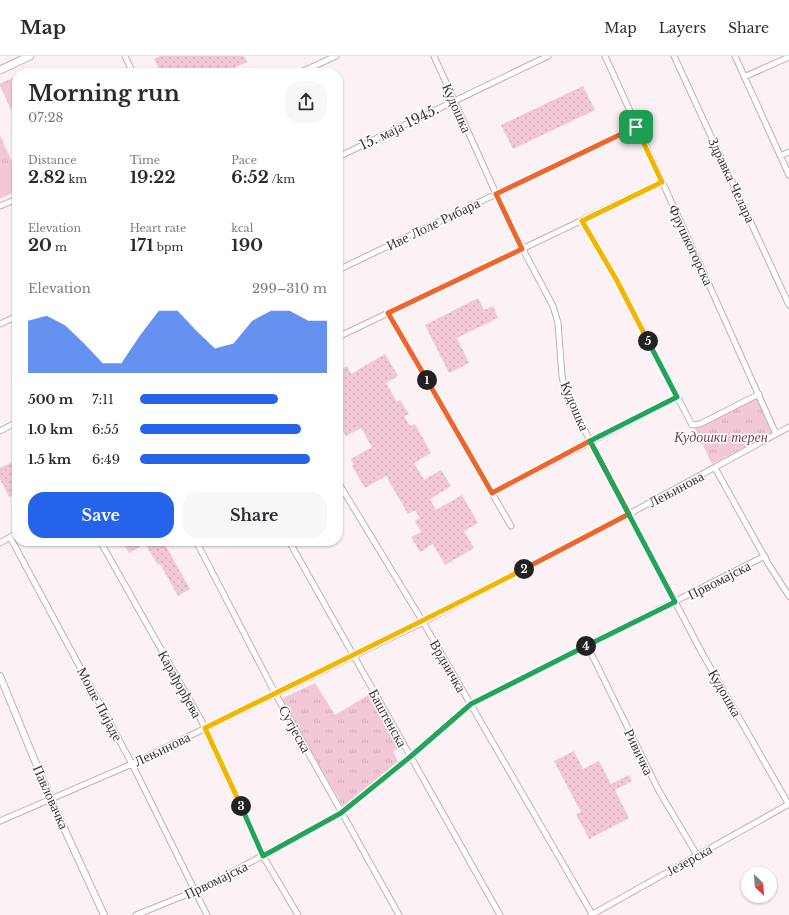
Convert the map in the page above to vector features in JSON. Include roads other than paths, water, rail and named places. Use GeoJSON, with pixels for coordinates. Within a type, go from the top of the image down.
{"type":"FeatureCollection","features":[{"type":"Feature","properties":{"kind":"main road"},"geometry":{"type":"LineString","coordinates":[[0,70],[30,56]]}},
{"type":"Feature","properties":{"kind":"street"},"geometry":{"type":"LineString","coordinates":[[126,56],[131,68]]}},
{"type":"Feature","properties":{"kind":"street"},"geometry":{"type":"LineString","coordinates":[[310,68],[336,56]]}},
{"type":"Feature","properties":{"kind":"street","name":"Кудошка"},"geometry":{"type":"LineString","coordinates":[[434,56],[522,249],[553,306],[558,323],[561,371],[566,395],[709,665],[789,805]]}},
{"type":"Feature","properties":{"kind":"street","name":"15. маја 1945."},"geometry":{"type":"LineString","coordinates":[[343,155],[548,56]]}},
{"type":"Feature","properties":{"kind":"street","name":"Фрушкогорска"},"geometry":{"type":"LineString","coordinates":[[604,56],[776,434]]}},
{"type":"Feature","properties":{"kind":"street","name":"Здравка Челара"},"geometry":{"type":"LineString","coordinates":[[674,56],[789,305]]}},
{"type":"Feature","properties":{"kind":"street"},"geometry":{"type":"LineString","coordinates":[[735,56],[789,175]]}},
{"type":"Feature","properties":{"kind":"street"},"geometry":{"type":"LineString","coordinates":[[744,77],[789,57]]}},
{"type":"Feature","properties":{"kind":"street","name":"Иве Лоле Рибара"},"geometry":{"type":"LineString","coordinates":[[343,268],[636,127]]}},
{"type":"Feature","properties":{"kind":"street"},"geometry":{"type":"LineString","coordinates":[[780,156],[789,152]]}},
{"type":"Feature","properties":{"kind":"street"},"geometry":{"type":"LineString","coordinates":[[343,335],[662,182]]}},
{"type":"Feature","properties":{"kind":"street"},"geometry":{"type":"LineString","coordinates":[[0,206],[12,201]]}},
{"type":"Feature","properties":{"kind":"street"},"geometry":{"type":"LineString","coordinates":[[582,221],[616,279],[692,425],[700,424],[759,394]]}},
{"type":"Feature","properties":{"kind":"street"},"geometry":{"type":"LineString","coordinates":[[388,313],[511,526]]}},
{"type":"Feature","properties":{"kind":"street"},"geometry":{"type":"LineString","coordinates":[[0,324],[12,318]]}},
{"type":"Feature","properties":{"kind":"street"},"geometry":{"type":"LineString","coordinates":[[492,493],[677,397]]}},
{"type":"Feature","properties":{"kind":"street"},"geometry":{"type":"LineString","coordinates":[[0,431],[12,425]]}},
{"type":"Feature","properties":{"kind":"street","name":"Лењинова"},"geometry":{"type":"LineString","coordinates":[[0,821],[132,764],[352,655],[423,622],[629,514],[789,427]]}},
{"type":"Feature","properties":{"kind":"street"},"geometry":{"type":"LineString","coordinates":[[715,468],[789,596]]}},
{"type":"Feature","properties":{"kind":"street","name":"Врдничка"},"geometry":{"type":"LineString","coordinates":[[343,490],[471,704],[591,914]]}},
{"type":"Feature","properties":{"kind":"street"},"geometry":{"type":"LineString","coordinates":[[0,543],[10,537]]}},
{"type":"Feature","properties":{"kind":"street","name":"Моше Пијаде"},"geometry":{"type":"LineString","coordinates":[[10,537],[12,541]]}},
{"type":"Feature","properties":{"kind":"street","name":"Моше Пијаде"},"geometry":{"type":"LineString","coordinates":[[15,546],[132,764],[194,892],[207,915]]}},
{"type":"Feature","properties":{"kind":"street","name":"Карађорђева"},"geometry":{"type":"LineString","coordinates":[[103,546],[205,728],[263,856],[298,915]]}},
{"type":"Feature","properties":{"kind":"street","name":"Сутјеска"},"geometry":{"type":"LineString","coordinates":[[199,546],[275,693],[399,915]]}},
{"type":"Feature","properties":{"kind":"street","name":"Баштенска"},"geometry":{"type":"LineString","coordinates":[[292,546],[500,915]]}},
{"type":"Feature","properties":{"kind":"street","name":"Првомајска"},"geometry":{"type":"LineString","coordinates":[[136,915],[194,892],[341,813],[410,757],[471,704],[765,556]]}},
{"type":"Feature","properties":{"kind":"street","name":"Ривичка"},"geometry":{"type":"LineString","coordinates":[[587,645],[659,791],[697,855]]}},
{"type":"Feature","properties":{"kind":"street","name":"Павловачка"},"geometry":{"type":"LineString","coordinates":[[0,678],[51,800],[104,915]]}},
{"type":"Feature","properties":{"kind":"street","name":"Језерска"},"geometry":{"type":"LineString","coordinates":[[591,914],[789,805]]}},
{"type":"Feature","properties":{"kind":"park label","name":"Кудошки терен"},"geometry":{"type":"Point","coordinates":[721,437]}}]}
